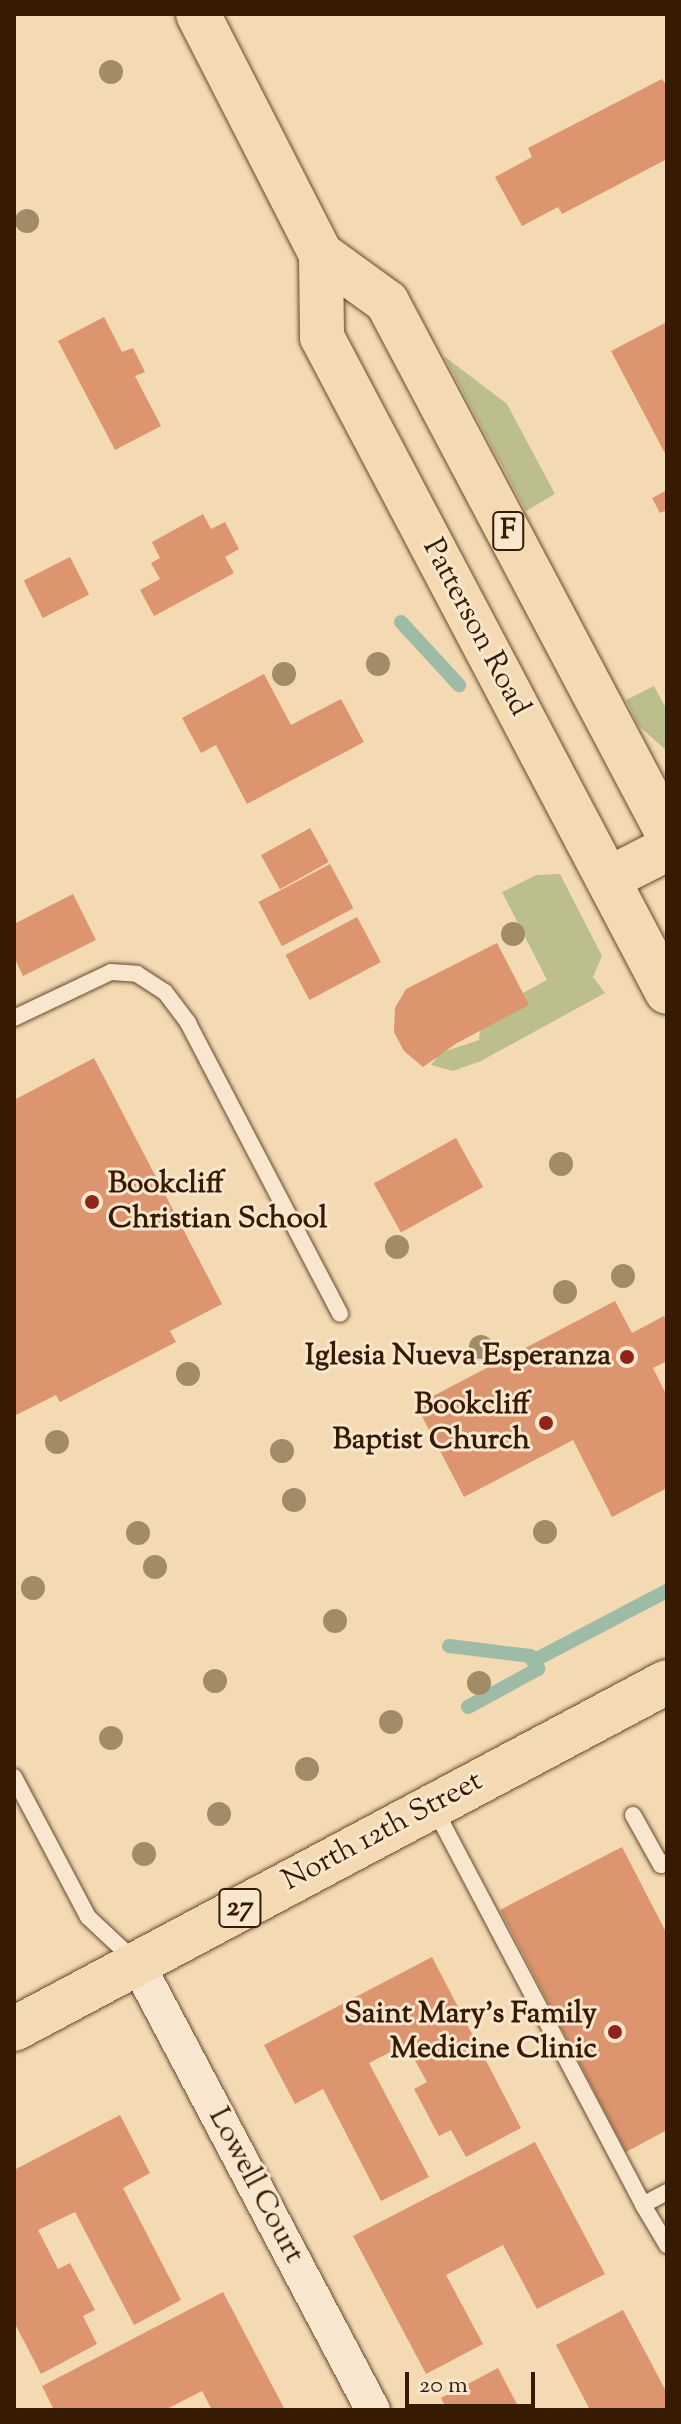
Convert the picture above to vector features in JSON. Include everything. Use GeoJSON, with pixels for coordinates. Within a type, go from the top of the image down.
{"type":"FeatureCollection","features":[{"type":"Feature","properties":{"kind":"main road","name":"Patterson Road"},"geometry":{"type":"LineString","coordinates":[[198,14],[321,254],[322,337],[667,992]]}},
{"type":"Feature","properties":{"kind":"main road","name":"Patterson Road"},"geometry":{"type":"LineString","coordinates":[[321,254],[387,302],[667,832]]}},
{"type":"Feature","properties":{"kind":"main road"},"geometry":{"type":"LineString","coordinates":[[608,879],[667,849]]}},
{"type":"Feature","properties":{"kind":"main road","name":"North 12th Street"},"geometry":{"type":"LineString","coordinates":[[14,2029],[667,1682]]}},
{"type":"Feature","properties":{"kind":"street","name":"Lowell Court"},"geometry":{"type":"LineString","coordinates":[[137,1963],[373,2410]]}},
{"type":"Feature","properties":{"kind":"lane"},"geometry":{"type":"LineString","coordinates":[[14,1018],[111,972],[137,974],[165,992],[188,1023],[340,1314]]}},
{"type":"Feature","properties":{"kind":"lane"},"geometry":{"type":"LineString","coordinates":[[14,1777],[88,1917],[137,1963]]}},
{"type":"Feature","properties":{"kind":"lane"},"geometry":{"type":"LineString","coordinates":[[433,1806],[667,2245]]}},
{"type":"Feature","properties":{"kind":"lane"},"geometry":{"type":"LineString","coordinates":[[633,1815],[661,1865],[667,1862]]}},
{"type":"Feature","properties":{"kind":"lane"},"geometry":{"type":"LineString","coordinates":[[643,2205],[667,2192]]}},
{"type":"Feature","properties":{"kind":"green space"},"geometry":{"type":"Polygon","coordinates":[[[444,356],[507,404],[555,494],[526,511],[444,356]]]}},
{"type":"Feature","properties":{"kind":"green space"},"geometry":{"type":"Polygon","coordinates":[[[654,686],[667,710],[667,751],[639,726],[626,700],[654,686]]]}},
{"type":"Feature","properties":{"kind":"green space"},"geometry":{"type":"Polygon","coordinates":[[[560,874],[602,956],[593,977],[605,993],[481,1061],[453,1071],[431,1065],[440,1053],[479,1040],[482,1015],[547,980],[502,892],[536,875],[560,874]]]}},
{"type":"Feature","properties":{"kind":"building"},"geometry":{"type":"Polygon","coordinates":[[[662,79],[667,86],[667,159],[562,214],[558,207],[522,226],[495,177],[532,157],[528,148],[662,79]]]}},
{"type":"Feature","properties":{"kind":"building"},"geometry":{"type":"Polygon","coordinates":[[[104,317],[122,352],[133,348],[145,372],[135,376],[161,426],[115,450],[58,341],[104,317]]]}},
{"type":"Feature","properties":{"kind":"building"},"geometry":{"type":"Polygon","coordinates":[[[667,322],[667,457],[611,351],[667,322]]]}},
{"type":"Feature","properties":{"kind":"building"},"geometry":{"type":"Polygon","coordinates":[[[667,490],[667,510],[660,513],[652,498],[667,490]]]}},
{"type":"Feature","properties":{"kind":"building"},"geometry":{"type":"Polygon","coordinates":[[[203,514],[211,529],[225,522],[239,549],[225,557],[234,573],[154,616],[140,590],[160,579],[151,563],[160,558],[152,542],[203,514]]]}},
{"type":"Feature","properties":{"kind":"building"},"geometry":{"type":"Polygon","coordinates":[[[70,557],[89,594],[43,618],[24,581],[70,557]]]}},
{"type":"Feature","properties":{"kind":"building"},"geometry":{"type":"Polygon","coordinates":[[[264,674],[291,725],[341,699],[364,742],[247,804],[216,745],[201,753],[182,718],[264,674]]]}},
{"type":"Feature","properties":{"kind":"building"},"geometry":{"type":"Polygon","coordinates":[[[310,828],[329,862],[280,889],[261,855],[310,828]]]}},
{"type":"Feature","properties":{"kind":"building"},"geometry":{"type":"Polygon","coordinates":[[[330,864],[353,908],[282,946],[258,902],[330,864]]]}},
{"type":"Feature","properties":{"kind":"building"},"geometry":{"type":"Polygon","coordinates":[[[73,894],[96,940],[23,976],[14,957],[14,924],[73,894]]]}},
{"type":"Feature","properties":{"kind":"building"},"geometry":{"type":"Polygon","coordinates":[[[357,917],[381,962],[309,1000],[285,955],[357,917]]]}},
{"type":"Feature","properties":{"kind":"building"},"geometry":{"type":"Polygon","coordinates":[[[497,943],[529,1005],[457,1043],[423,1067],[404,1051],[394,1032],[395,1008],[406,989],[497,943]]]}},
{"type":"Feature","properties":{"kind":"building","name":"Bookcliff Christian School"},"geometry":{"type":"Polygon","coordinates":[[[94,1058],[222,1304],[170,1331],[176,1342],[60,1402],[56,1395],[14,1416],[14,1100],[94,1058]]]}},
{"type":"Feature","properties":{"kind":"building"},"geometry":{"type":"Polygon","coordinates":[[[456,1138],[483,1187],[401,1233],[374,1184],[456,1138]]]}},
{"type":"Feature","properties":{"kind":"building","name":"Bookcliff Baptist Church"},"geometry":{"type":"Polygon","coordinates":[[[615,1301],[632,1333],[664,1316],[667,1322],[667,1361],[653,1368],[667,1396],[667,1488],[612,1517],[573,1440],[464,1497],[416,1405],[615,1301]]]}},
{"type":"Feature","properties":{"kind":"building","name":"Saint Mary's Family Medicine Clinic"},"geometry":{"type":"Polygon","coordinates":[[[622,1847],[667,1934],[667,2130],[626,2152],[500,1910],[622,1847]]]}},
{"type":"Feature","properties":{"kind":"building"},"geometry":{"type":"Polygon","coordinates":[[[432,1957],[521,2128],[466,2157],[451,2130],[439,2136],[414,2089],[427,2082],[406,2044],[369,2063],[429,2177],[381,2201],[323,2089],[295,2104],[264,2045],[432,1957]]]}},
{"type":"Feature","properties":{"kind":"building"},"geometry":{"type":"Polygon","coordinates":[[[120,2115],[150,2173],[123,2188],[181,2300],[134,2325],[75,2212],[38,2230],[58,2269],[70,2263],[95,2310],[83,2316],[97,2344],[41,2374],[14,2322],[14,2170],[120,2115]]]}},
{"type":"Feature","properties":{"kind":"building"},"geometry":{"type":"Polygon","coordinates":[[[535,2142],[605,2274],[537,2309],[503,2245],[446,2275],[483,2344],[426,2374],[353,2236],[535,2142]]]}},
{"type":"Feature","properties":{"kind":"building"},"geometry":{"type":"Polygon","coordinates":[[[223,2292],[285,2410],[212,2410],[202,2391],[165,2410],[54,2410],[42,2386],[223,2292]]]}},
{"type":"Feature","properties":{"kind":"building"},"geometry":{"type":"Polygon","coordinates":[[[623,2310],[667,2393],[667,2410],[590,2410],[556,2345],[623,2310]]]}},
{"type":"Feature","properties":{"kind":"building"},"geometry":{"type":"Polygon","coordinates":[[[498,2368],[520,2410],[447,2410],[441,2398],[498,2368]]]}},
{"type":"Feature","properties":{"kind":"waterway"},"geometry":{"type":"LineString","coordinates":[[401,622],[459,685]]}},
{"type":"Feature","properties":{"kind":"waterway"},"geometry":{"type":"LineString","coordinates":[[533,1661],[667,1591]]}},
{"type":"Feature","properties":{"kind":"waterway"},"geometry":{"type":"LineString","coordinates":[[449,1646],[530,1656],[533,1661]]}},
{"type":"Feature","properties":{"kind":"waterway"},"geometry":{"type":"LineString","coordinates":[[468,1707],[538,1669],[533,1661]]}},
{"type":"Feature","properties":{"kind":"place","name":"Bookcliff Christian School"},"geometry":{"type":"Point","coordinates":[92,1202]}},
{"type":"Feature","properties":{"kind":"place","name":"Iglesia Nueva Esperanza"},"geometry":{"type":"Point","coordinates":[627,1357]}},
{"type":"Feature","properties":{"kind":"place","name":"Bookcliff Baptist Church"},"geometry":{"type":"Point","coordinates":[546,1423]}},
{"type":"Feature","properties":{"kind":"place","name":"Saint Mary's Family Medicine Clinic"},"geometry":{"type":"Point","coordinates":[615,2032]}}]}
